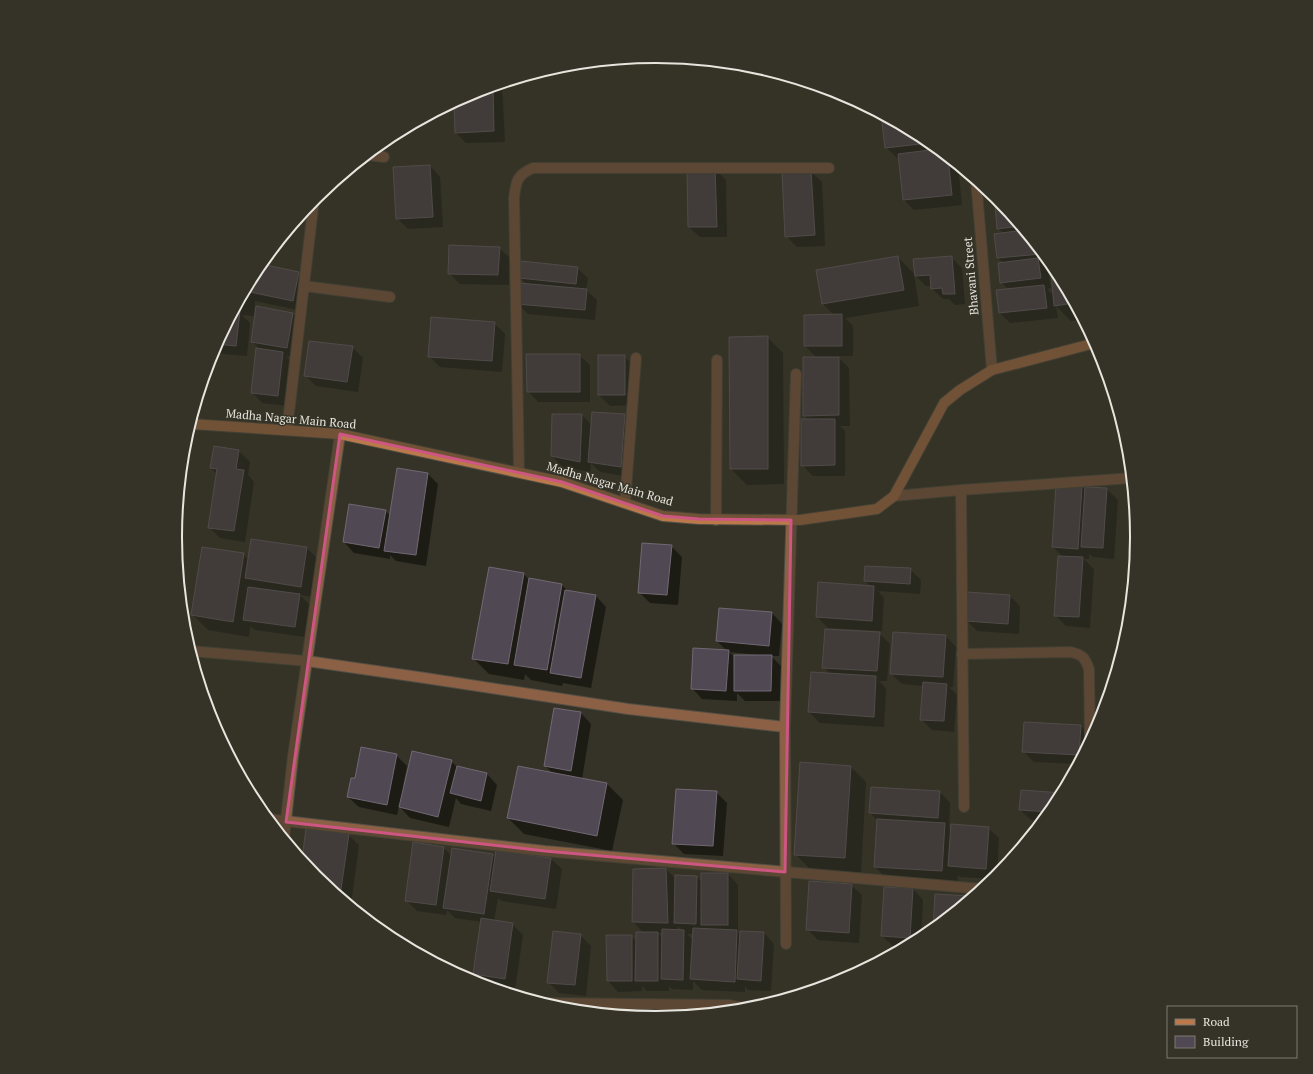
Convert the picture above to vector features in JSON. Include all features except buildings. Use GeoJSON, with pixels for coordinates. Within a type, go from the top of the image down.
{"type":"FeatureCollection","features":[{"type":"Feature","properties":{"kind":"street"},"geometry":{"type":"LineString","coordinates":[[375,156],[384,157]]}},
{"type":"Feature","properties":{"kind":"street"},"geometry":{"type":"LineString","coordinates":[[519,472],[514,198],[515,186],[519,177],[524,172],[533,168],[829,168]]}},
{"type":"Feature","properties":{"kind":"street","name":"Bhavani Street"},"geometry":{"type":"LineString","coordinates":[[977,188],[992,370]]}},
{"type":"Feature","properties":{"kind":"street"},"geometry":{"type":"LineString","coordinates":[[287,430],[313,211]]}},
{"type":"Feature","properties":{"kind":"street"},"geometry":{"type":"LineString","coordinates":[[304,286],[390,297]]}},
{"type":"Feature","properties":{"kind":"street","name":"Madha Nagar Main Road"},"geometry":{"type":"LineString","coordinates":[[197,424],[340,434],[562,482],[664,516],[699,520],[800,520],[878,509],[894,496],[944,403],[960,390],[992,370],[1089,345]]}},
{"type":"Feature","properties":{"kind":"street"},"geometry":{"type":"LineString","coordinates":[[625,503],[636,358]]}},
{"type":"Feature","properties":{"kind":"street"},"geometry":{"type":"LineString","coordinates":[[716,520],[717,360]]}},
{"type":"Feature","properties":{"kind":"street"},"geometry":{"type":"LineString","coordinates":[[786,944],[784,872],[785,727],[796,374]]}},
{"type":"Feature","properties":{"kind":"street"},"geometry":{"type":"LineString","coordinates":[[285,832],[293,756],[340,434]]}},
{"type":"Feature","properties":{"kind":"street"},"geometry":{"type":"LineString","coordinates":[[894,496],[1126,478]]}},
{"type":"Feature","properties":{"kind":"street"},"geometry":{"type":"LineString","coordinates":[[961,490],[964,807]]}},
{"type":"Feature","properties":{"kind":"street"},"geometry":{"type":"LineString","coordinates":[[197,652],[307,661],[628,709],[785,727]]}},
{"type":"Feature","properties":{"kind":"street"},"geometry":{"type":"LineString","coordinates":[[962,654],[1071,652],[1080,654],[1086,661],[1089,669],[1090,728]]}},
{"type":"Feature","properties":{"kind":"street"},"geometry":{"type":"LineString","coordinates":[[276,820],[546,851],[974,888]]}},
{"type":"Feature","properties":{"kind":"street"},"geometry":{"type":"LineString","coordinates":[[572,1003],[730,1005]]}},
{"type":"Feature","properties":{"kind":"highlighted area"},"geometry":{"type":"Polygon","coordinates":[[[340,434],[562,482],[663,516],[699,519],[791,520],[785,872],[545,851],[286,822],[340,434]]]}}]}
